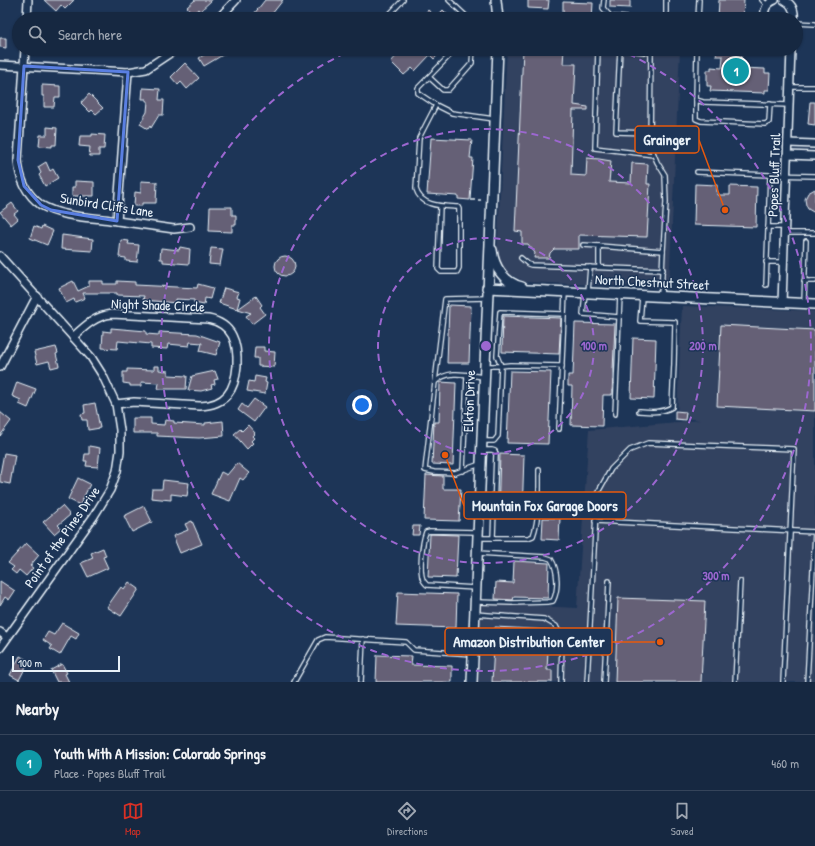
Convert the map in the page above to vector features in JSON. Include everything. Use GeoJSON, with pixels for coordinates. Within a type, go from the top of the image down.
{"type":"FeatureCollection","features":[{"type":"Feature","properties":{"kind":"street"},"geometry":{"type":"LineString","coordinates":[[27,12],[28,0]]}},
{"type":"Feature","properties":{"kind":"street"},"geometry":{"type":"LineString","coordinates":[[225,12],[236,0]]}},
{"type":"Feature","properties":{"kind":"street"},"geometry":{"type":"LineString","coordinates":[[496,0],[497,12]]}},
{"type":"Feature","properties":{"kind":"street"},"geometry":{"type":"LineString","coordinates":[[765,3],[775,0]]}},
{"type":"Feature","properties":{"kind":"street"},"geometry":{"type":"LineString","coordinates":[[788,1],[794,12]]}},
{"type":"Feature","properties":{"kind":"street","name":"Sunbird Cliffs Lane"},"geometry":{"type":"LineString","coordinates":[[25,56],[18,160],[19,173],[24,186],[33,197],[41,205],[66,214],[174,229],[190,227]]}},
{"type":"Feature","properties":{"kind":"street"},"geometry":{"type":"LineString","coordinates":[[0,65],[128,72],[146,69],[166,56]]}},
{"type":"Feature","properties":{"kind":"street","name":"Elkton Drive"},"geometry":{"type":"LineString","coordinates":[[472,682],[498,56]]}},
{"type":"Feature","properties":{"kind":"street","name":"Popes Bluff Trail"},"geometry":{"type":"LineString","coordinates":[[782,303],[791,56]]}},
{"type":"Feature","properties":{"kind":"street"},"geometry":{"type":"LineString","coordinates":[[117,221],[128,72]]}},
{"type":"Feature","properties":{"kind":"street"},"geometry":{"type":"LineString","coordinates":[[788,143],[815,144]]}},
{"type":"Feature","properties":{"kind":"street"},"geometry":{"type":"LineString","coordinates":[[788,155],[815,156]]}},
{"type":"Feature","properties":{"kind":"street"},"geometry":{"type":"LineString","coordinates":[[490,237],[492,255],[502,274],[512,283],[538,290]]}},
{"type":"Feature","properties":{"kind":"street","name":"Point of the Pines Drive"},"geometry":{"type":"LineString","coordinates":[[0,256],[90,357],[103,376],[116,404],[120,430],[120,450],[117,471],[110,490],[94,516],[0,648]]}},
{"type":"Feature","properties":{"kind":"street","name":"North Chestnut Street"},"geometry":{"type":"LineString","coordinates":[[488,288],[815,304]]}},
{"type":"Feature","properties":{"kind":"street"},"geometry":{"type":"LineString","coordinates":[[0,367],[37,296]]}},
{"type":"Feature","properties":{"kind":"street","name":"Night Shade Circle"},"geometry":{"type":"LineString","coordinates":[[73,337],[93,320],[112,314],[208,319],[221,324],[232,334],[237,348],[236,377],[231,391],[221,401],[207,406],[134,402],[116,404]]}},
{"type":"Feature","properties":{"kind":"street"},"geometry":{"type":"LineString","coordinates":[[0,632],[7,637]]}},
{"type":"Feature","properties":{"kind":"lane"},"geometry":{"type":"LineString","coordinates":[[392,12],[404,0]]}},
{"type":"Feature","properties":{"kind":"lane"},"geometry":{"type":"LineString","coordinates":[[449,0],[462,12]]}},
{"type":"Feature","properties":{"kind":"lane"},"geometry":{"type":"LineString","coordinates":[[604,0],[603,8],[606,12]]}},
{"type":"Feature","properties":{"kind":"lane"},"geometry":{"type":"LineString","coordinates":[[666,0],[666,12]]}},
{"type":"Feature","properties":{"kind":"lane"},"geometry":{"type":"LineString","coordinates":[[698,12],[699,0]]}},
{"type":"Feature","properties":{"kind":"lane"},"geometry":{"type":"LineString","coordinates":[[803,23],[815,24]]}},
{"type":"Feature","properties":{"kind":"lane"},"geometry":{"type":"LineString","coordinates":[[449,56],[418,88],[418,93],[436,105],[452,113],[495,119]]}},
{"type":"Feature","properties":{"kind":"lane"},"geometry":{"type":"LineString","coordinates":[[428,77],[443,90],[448,90],[472,63],[472,56]]}},
{"type":"Feature","properties":{"kind":"lane"},"geometry":{"type":"LineString","coordinates":[[598,56],[596,148],[654,155]]}},
{"type":"Feature","properties":{"kind":"lane"},"geometry":{"type":"LineString","coordinates":[[620,56],[616,132],[650,133]]}},
{"type":"Feature","properties":{"kind":"lane"},"geometry":{"type":"LineString","coordinates":[[651,56],[650,145],[665,175],[666,202],[661,296]]}},
{"type":"Feature","properties":{"kind":"lane"},"geometry":{"type":"LineString","coordinates":[[697,56],[696,119],[701,121],[765,124],[769,122],[770,104]]}},
{"type":"Feature","properties":{"kind":"lane"},"geometry":{"type":"LineString","coordinates":[[790,87],[815,88]]}},
{"type":"Feature","properties":{"kind":"lane"},"geometry":{"type":"LineString","coordinates":[[696,100],[703,102],[789,105]]}},
{"type":"Feature","properties":{"kind":"lane"},"geometry":{"type":"LineString","coordinates":[[436,105],[419,138],[416,189],[417,193],[430,204],[458,207],[460,211],[458,270],[455,272],[441,272],[438,269],[440,206]]}},
{"type":"Feature","properties":{"kind":"lane"},"geometry":{"type":"LineString","coordinates":[[697,172],[815,176]]}},
{"type":"Feature","properties":{"kind":"lane"},"geometry":{"type":"LineString","coordinates":[[766,285],[770,175]]}},
{"type":"Feature","properties":{"kind":"lane"},"geometry":{"type":"LineString","coordinates":[[768,227],[815,232]]}},
{"type":"Feature","properties":{"kind":"lane"},"geometry":{"type":"LineString","coordinates":[[804,304],[806,241]]}},
{"type":"Feature","properties":{"kind":"lane"},"geometry":{"type":"LineString","coordinates":[[583,244],[663,251]]}},
{"type":"Feature","properties":{"kind":"lane"},"geometry":{"type":"LineString","coordinates":[[599,246],[599,267]]}},
{"type":"Feature","properties":{"kind":"lane"},"geometry":{"type":"LineString","coordinates":[[521,258],[531,265],[662,270]]}},
{"type":"Feature","properties":{"kind":"lane"},"geometry":{"type":"LineString","coordinates":[[766,262],[784,262]]}},
{"type":"Feature","properties":{"kind":"lane"},"geometry":{"type":"LineString","coordinates":[[590,267],[583,314],[619,316]]}},
{"type":"Feature","properties":{"kind":"lane"},"geometry":{"type":"LineString","coordinates":[[804,281],[815,281]]}},
{"type":"Feature","properties":{"kind":"lane"},"geometry":{"type":"LineString","coordinates":[[559,429],[566,292]]}},
{"type":"Feature","properties":{"kind":"lane"},"geometry":{"type":"LineString","coordinates":[[615,414],[620,294]]}},
{"type":"Feature","properties":{"kind":"lane"},"geometry":{"type":"LineString","coordinates":[[639,411],[658,412],[672,407],[674,364],[675,322],[640,321],[642,296]]}},
{"type":"Feature","properties":{"kind":"lane"},"geometry":{"type":"LineString","coordinates":[[480,464],[455,473],[425,470],[445,299],[487,298]]}},
{"type":"Feature","properties":{"kind":"lane"},"geometry":{"type":"LineString","coordinates":[[481,446],[494,440],[498,436],[501,366],[497,356],[500,312],[564,314]]}},
{"type":"Feature","properties":{"kind":"lane"},"geometry":{"type":"LineString","coordinates":[[484,366],[562,366]]}},
{"type":"Feature","properties":{"kind":"lane"},"geometry":{"type":"LineString","coordinates":[[435,382],[440,376],[455,374],[484,377]]}},
{"type":"Feature","properties":{"kind":"lane"},"geometry":{"type":"LineString","coordinates":[[463,470],[467,375]]}},
{"type":"Feature","properties":{"kind":"lane"},"geometry":{"type":"LineString","coordinates":[[587,682],[597,494],[611,469],[630,450],[648,443],[794,449],[782,682]]}},
{"type":"Feature","properties":{"kind":"lane"},"geometry":{"type":"LineString","coordinates":[[481,446],[495,451],[496,454],[493,538]]}},
{"type":"Feature","properties":{"kind":"lane"},"geometry":{"type":"LineString","coordinates":[[476,588],[427,586],[423,580],[422,551],[426,532],[430,531],[478,535],[493,538],[528,538],[533,536],[536,529],[539,470]]}},
{"type":"Feature","properties":{"kind":"lane"},"geometry":{"type":"LineString","coordinates":[[595,521],[814,532],[807,682]]}},
{"type":"Feature","properties":{"kind":"lane"},"geometry":{"type":"LineString","coordinates":[[475,602],[548,602],[553,601],[556,595],[557,586],[554,563],[551,559],[545,557],[477,553]]}},
{"type":"Feature","properties":{"kind":"lane"},"geometry":{"type":"LineString","coordinates":[[604,682],[609,581]]}},
{"type":"Feature","properties":{"kind":"lane"},"geometry":{"type":"LineString","coordinates":[[735,682],[740,581]]}},
{"type":"Feature","properties":{"kind":"lane"},"geometry":{"type":"LineString","coordinates":[[475,614],[544,618],[556,626],[562,639],[561,682]]}},
{"type":"Feature","properties":{"kind":"lane"},"geometry":{"type":"LineString","coordinates":[[294,682],[318,640],[325,637],[406,642],[414,650],[473,654]]}},
{"type":"Feature","properties":{"kind":"lane"},"geometry":{"type":"LineString","coordinates":[[361,682],[363,639]]}},
{"type":"Feature","properties":{"kind":"path"},"geometry":{"type":"LineString","coordinates":[[471,200],[482,200]]}},
{"type":"Feature","properties":{"kind":"highlighted area"},"geometry":{"type":"Polygon","coordinates":[[[24,66],[128,72],[117,221],[51,210],[41,205],[24,186],[18,160],[24,66]]]}},
{"type":"Feature","properties":{"kind":"shaded area"},"geometry":{"type":"Polygon","coordinates":[[[507,56],[680,56],[669,288],[525,282],[508,273],[497,256],[507,56]]]}},
{"type":"Feature","properties":{"kind":"shaded area"},"geometry":{"type":"Polygon","coordinates":[[[682,306],[815,311],[815,682],[477,682],[481,603],[577,608],[589,430],[700,420],[677,417],[682,306]]]}},
{"type":"Feature","properties":{"kind":"building"},"geometry":{"type":"Polygon","coordinates":[[[44,0],[74,0],[65,9],[61,5],[56,11],[44,0]]]}},
{"type":"Feature","properties":{"kind":"building"},"geometry":{"type":"Polygon","coordinates":[[[195,0],[212,0],[200,11],[198,9],[195,12],[191,12],[187,7],[195,0]]]}},
{"type":"Feature","properties":{"kind":"building"},"geometry":{"type":"Polygon","coordinates":[[[265,0],[283,0],[274,12],[256,12],[265,0]]]}},
{"type":"Feature","properties":{"kind":"building"},"geometry":{"type":"Polygon","coordinates":[[[528,0],[549,0],[548,9],[528,8],[528,0]]]}},
{"type":"Feature","properties":{"kind":"building"},"geometry":{"type":"Polygon","coordinates":[[[610,0],[630,0],[630,8],[610,7],[610,0]]]}},
{"type":"Feature","properties":{"kind":"building"},"geometry":{"type":"Polygon","coordinates":[[[719,0],[744,0],[743,12],[718,12],[719,0]]]}},
{"type":"Feature","properties":{"kind":"building"},"geometry":{"type":"Polygon","coordinates":[[[563,2],[593,3],[592,12],[563,12],[563,2]]]}},
{"type":"Feature","properties":{"kind":"building"},"geometry":{"type":"Polygon","coordinates":[[[0,38],[6,38],[6,48],[0,47],[0,38]]]}},
{"type":"Feature","properties":{"kind":"building"},"geometry":{"type":"Polygon","coordinates":[[[202,56],[221,56],[204,66],[199,58],[202,56]]]}},
{"type":"Feature","properties":{"kind":"building"},"geometry":{"type":"Polygon","coordinates":[[[396,56],[429,56],[415,71],[412,68],[404,75],[391,62],[396,56]]]}},
{"type":"Feature","properties":{"kind":"building"},"geometry":{"type":"Polygon","coordinates":[[[523,56],[564,56],[563,64],[576,64],[574,105],[588,107],[588,110],[573,110],[571,175],[586,176],[587,158],[599,159],[611,161],[609,182],[631,183],[632,163],[648,164],[647,184],[650,184],[647,237],[579,235],[579,249],[554,249],[550,253],[549,258],[534,258],[535,253],[528,244],[522,244],[522,232],[515,231],[523,56]]]}},
{"type":"Feature","properties":{"kind":"building"},"geometry":{"type":"Polygon","coordinates":[[[723,56],[742,56],[741,68],[765,69],[765,73],[770,73],[769,90],[765,90],[765,93],[710,91],[711,86],[707,86],[707,70],[711,70],[711,67],[722,68],[723,56]]]}},
{"type":"Feature","properties":{"kind":"building"},"geometry":{"type":"Polygon","coordinates":[[[185,63],[199,78],[187,89],[181,82],[178,85],[171,77],[185,63]]]}},
{"type":"Feature","properties":{"kind":"building"},"geometry":{"type":"Polygon","coordinates":[[[42,85],[60,86],[60,97],[55,97],[54,107],[44,107],[42,85]]]}},
{"type":"Feature","properties":{"kind":"building"},"geometry":{"type":"Polygon","coordinates":[[[143,88],[160,89],[159,100],[164,100],[163,115],[159,115],[151,128],[150,126],[148,129],[140,124],[147,112],[148,101],[146,101],[146,99],[142,99],[143,88]]]}},
{"type":"Feature","properties":{"kind":"building"},"geometry":{"type":"Polygon","coordinates":[[[89,94],[103,108],[96,114],[92,110],[90,112],[81,103],[89,94]]]}},
{"type":"Feature","properties":{"kind":"building"},"geometry":{"type":"Polygon","coordinates":[[[810,102],[815,102],[815,125],[808,124],[810,102]]]}},
{"type":"Feature","properties":{"kind":"building"},"geometry":{"type":"Polygon","coordinates":[[[47,127],[57,128],[56,145],[52,145],[52,147],[39,146],[40,135],[47,135],[47,127]]]}},
{"type":"Feature","properties":{"kind":"building"},"geometry":{"type":"Polygon","coordinates":[[[92,134],[105,135],[104,149],[99,149],[99,156],[89,156],[90,147],[79,146],[80,136],[92,136],[92,134]]]}},
{"type":"Feature","properties":{"kind":"building"},"geometry":{"type":"Polygon","coordinates":[[[431,138],[472,140],[470,158],[473,158],[470,200],[458,199],[458,196],[427,194],[431,138]]]}},
{"type":"Feature","properties":{"kind":"building"},"geometry":{"type":"Polygon","coordinates":[[[46,162],[50,171],[53,169],[58,178],[45,186],[39,175],[41,173],[38,167],[46,162]]]}},
{"type":"Feature","properties":{"kind":"building"},"geometry":{"type":"Polygon","coordinates":[[[75,181],[94,182],[94,196],[72,196],[72,187],[75,187],[75,181]]]}},
{"type":"Feature","properties":{"kind":"building"},"geometry":{"type":"Polygon","coordinates":[[[141,181],[157,182],[156,203],[142,203],[142,206],[134,206],[135,192],[141,193],[141,181]]]}},
{"type":"Feature","properties":{"kind":"building"},"geometry":{"type":"Polygon","coordinates":[[[695,184],[717,185],[717,195],[730,195],[730,186],[757,187],[756,227],[694,225],[695,184]]]}},
{"type":"Feature","properties":{"kind":"building"},"geometry":{"type":"Polygon","coordinates":[[[815,189],[815,213],[808,209],[805,199],[808,193],[815,189]]]}},
{"type":"Feature","properties":{"kind":"building"},"geometry":{"type":"Polygon","coordinates":[[[12,203],[18,211],[14,214],[18,219],[11,225],[0,212],[12,203]]]}},
{"type":"Feature","properties":{"kind":"building"},"geometry":{"type":"Polygon","coordinates":[[[210,207],[232,207],[232,215],[236,215],[236,225],[232,225],[232,232],[209,231],[210,207]]]}},
{"type":"Feature","properties":{"kind":"building"},"geometry":{"type":"Polygon","coordinates":[[[34,226],[41,229],[42,226],[53,231],[47,245],[30,238],[34,226]]]}},
{"type":"Feature","properties":{"kind":"building"},"geometry":{"type":"Polygon","coordinates":[[[62,235],[93,239],[92,251],[61,249],[62,235]]]}},
{"type":"Feature","properties":{"kind":"building"},"geometry":{"type":"Polygon","coordinates":[[[121,240],[129,241],[128,244],[139,245],[137,262],[126,261],[126,258],[119,257],[121,240]]]}},
{"type":"Feature","properties":{"kind":"building"},"geometry":{"type":"Polygon","coordinates":[[[180,247],[190,249],[189,264],[163,262],[163,259],[160,259],[161,248],[179,250],[180,247]]]}},
{"type":"Feature","properties":{"kind":"building"},"geometry":{"type":"Polygon","coordinates":[[[211,248],[223,249],[220,265],[209,264],[211,248]]]}},
{"type":"Feature","properties":{"kind":"building"},"geometry":{"type":"Polygon","coordinates":[[[285,256],[292,259],[295,266],[292,273],[285,276],[278,273],[275,266],[278,259],[285,256]]]}},
{"type":"Feature","properties":{"kind":"building"},"geometry":{"type":"Polygon","coordinates":[[[73,281],[78,291],[89,286],[89,281],[103,281],[103,284],[117,284],[117,281],[135,282],[135,285],[197,288],[198,284],[213,288],[210,299],[205,298],[204,305],[194,303],[194,300],[176,299],[176,303],[143,300],[144,296],[117,295],[117,293],[83,293],[85,298],[75,302],[74,299],[66,303],[59,288],[73,281]]]}},
{"type":"Feature","properties":{"kind":"building"},"geometry":{"type":"Polygon","coordinates":[[[224,288],[239,292],[237,297],[240,298],[237,309],[219,303],[224,288]]]}},
{"type":"Feature","properties":{"kind":"building"},"geometry":{"type":"Polygon","coordinates":[[[256,296],[262,305],[260,307],[265,314],[252,324],[246,316],[251,313],[238,309],[256,296]]]}},
{"type":"Feature","properties":{"kind":"building"},"geometry":{"type":"Polygon","coordinates":[[[449,305],[471,306],[469,363],[447,363],[449,305]]]}},
{"type":"Feature","properties":{"kind":"building"},"geometry":{"type":"Polygon","coordinates":[[[503,316],[561,318],[559,354],[502,352],[503,316]]]}},
{"type":"Feature","properties":{"kind":"building"},"geometry":{"type":"Polygon","coordinates":[[[575,323],[615,324],[612,395],[603,395],[602,426],[571,425],[572,386],[568,386],[568,375],[573,375],[575,323]]]}},
{"type":"Feature","properties":{"kind":"building"},"geometry":{"type":"Polygon","coordinates":[[[721,325],[815,330],[815,411],[717,406],[721,325]]]}},
{"type":"Feature","properties":{"kind":"building"},"geometry":{"type":"Polygon","coordinates":[[[111,328],[146,331],[146,334],[159,335],[159,332],[197,334],[220,342],[216,355],[200,351],[202,343],[190,342],[189,346],[168,344],[167,349],[151,348],[151,344],[118,341],[117,349],[102,348],[103,331],[111,332],[111,328]]]}},
{"type":"Feature","properties":{"kind":"building"},"geometry":{"type":"Polygon","coordinates":[[[633,338],[656,339],[654,399],[631,398],[633,338]]]}},
{"type":"Feature","properties":{"kind":"building"},"geometry":{"type":"Polygon","coordinates":[[[56,347],[59,366],[51,368],[49,361],[37,364],[34,352],[56,347]]]}},
{"type":"Feature","properties":{"kind":"building"},"geometry":{"type":"Polygon","coordinates":[[[255,347],[264,347],[264,351],[275,352],[274,367],[258,366],[258,358],[254,358],[255,347]]]}},
{"type":"Feature","properties":{"kind":"building"},"geometry":{"type":"Polygon","coordinates":[[[154,366],[159,366],[159,370],[168,371],[168,375],[187,376],[186,389],[158,389],[159,383],[141,382],[141,386],[130,386],[130,384],[123,383],[123,372],[127,372],[127,369],[154,370],[154,366]]]}},
{"type":"Feature","properties":{"kind":"building"},"geometry":{"type":"Polygon","coordinates":[[[215,371],[218,379],[214,380],[215,384],[211,385],[212,388],[201,391],[188,390],[192,376],[215,371]]]}},
{"type":"Feature","properties":{"kind":"building"},"geometry":{"type":"Polygon","coordinates":[[[510,371],[551,372],[548,444],[507,443],[510,371]]]}},
{"type":"Feature","properties":{"kind":"building"},"geometry":{"type":"Polygon","coordinates":[[[255,376],[266,378],[265,382],[267,383],[265,394],[247,391],[249,381],[254,382],[255,376]]]}},
{"type":"Feature","properties":{"kind":"building"},"geometry":{"type":"Polygon","coordinates":[[[17,382],[36,389],[28,408],[19,404],[21,400],[12,396],[17,382]]]}},
{"type":"Feature","properties":{"kind":"building"},"geometry":{"type":"Polygon","coordinates":[[[440,382],[456,383],[453,465],[432,464],[434,422],[439,422],[440,382]]]}},
{"type":"Feature","properties":{"kind":"building"},"geometry":{"type":"Polygon","coordinates":[[[254,399],[265,407],[254,422],[238,410],[242,404],[247,408],[254,399]]]}},
{"type":"Feature","properties":{"kind":"building"},"geometry":{"type":"Polygon","coordinates":[[[95,403],[100,428],[88,430],[87,420],[82,420],[81,414],[85,413],[84,405],[95,403]]]}},
{"type":"Feature","properties":{"kind":"building"},"geometry":{"type":"Polygon","coordinates":[[[675,411],[686,412],[685,420],[675,419],[675,411]]]}},
{"type":"Feature","properties":{"kind":"building"},"geometry":{"type":"Polygon","coordinates":[[[0,412],[11,421],[0,436],[0,412]]]}},
{"type":"Feature","properties":{"kind":"building"},"geometry":{"type":"Polygon","coordinates":[[[133,418],[151,418],[151,424],[164,425],[165,420],[174,421],[174,423],[205,425],[205,423],[223,421],[224,436],[199,438],[157,436],[157,433],[133,433],[133,418]]]}},
{"type":"Feature","properties":{"kind":"building"},"geometry":{"type":"Polygon","coordinates":[[[248,425],[255,433],[252,436],[254,438],[251,441],[253,443],[247,449],[234,434],[240,429],[242,431],[248,425]]]}},
{"type":"Feature","properties":{"kind":"building"},"geometry":{"type":"Polygon","coordinates":[[[89,446],[100,448],[98,467],[86,466],[87,461],[84,461],[85,454],[89,454],[89,446]]]}},
{"type":"Feature","properties":{"kind":"building"},"geometry":{"type":"Polygon","coordinates":[[[4,453],[15,455],[10,484],[0,482],[4,453]]]}},
{"type":"Feature","properties":{"kind":"building"},"geometry":{"type":"Polygon","coordinates":[[[500,454],[524,455],[522,516],[498,515],[500,454]]]}},
{"type":"Feature","properties":{"kind":"building"},"geometry":{"type":"Polygon","coordinates":[[[237,463],[249,473],[243,480],[240,478],[230,501],[211,494],[221,472],[227,475],[237,463]]]}},
{"type":"Feature","properties":{"kind":"building"},"geometry":{"type":"Polygon","coordinates":[[[426,475],[443,476],[443,489],[461,489],[459,521],[424,520],[426,475]]]}},
{"type":"Feature","properties":{"kind":"building"},"geometry":{"type":"Polygon","coordinates":[[[78,478],[90,484],[80,505],[68,499],[78,478]]]}},
{"type":"Feature","properties":{"kind":"building"},"geometry":{"type":"Polygon","coordinates":[[[163,480],[189,483],[187,496],[171,494],[171,500],[151,498],[152,489],[162,489],[163,480]]]}},
{"type":"Feature","properties":{"kind":"building"},"geometry":{"type":"Polygon","coordinates":[[[62,506],[70,515],[58,525],[61,528],[54,534],[43,522],[62,506]]]}},
{"type":"Feature","properties":{"kind":"building"},"geometry":{"type":"Polygon","coordinates":[[[144,506],[152,522],[132,532],[124,516],[144,506]]]}},
{"type":"Feature","properties":{"kind":"building"},"geometry":{"type":"Polygon","coordinates":[[[543,518],[560,518],[559,540],[542,539],[543,518]]]}},
{"type":"Feature","properties":{"kind":"building"},"geometry":{"type":"Polygon","coordinates":[[[192,521],[202,544],[180,553],[173,536],[188,530],[185,524],[192,521]]]}},
{"type":"Feature","properties":{"kind":"building"},"geometry":{"type":"Polygon","coordinates":[[[413,526],[420,526],[419,535],[412,535],[413,526]]]}},
{"type":"Feature","properties":{"kind":"building"},"geometry":{"type":"Polygon","coordinates":[[[430,534],[458,535],[456,578],[428,577],[430,534]]]}},
{"type":"Feature","properties":{"kind":"building"},"geometry":{"type":"Polygon","coordinates":[[[26,543],[39,555],[30,566],[33,568],[26,576],[19,570],[16,574],[11,570],[14,567],[8,563],[26,543]]]}},
{"type":"Feature","properties":{"kind":"building"},"geometry":{"type":"Polygon","coordinates":[[[103,548],[106,556],[103,557],[108,568],[88,577],[81,563],[93,558],[91,553],[103,548]]]}},
{"type":"Feature","properties":{"kind":"building"},"geometry":{"type":"Polygon","coordinates":[[[514,561],[549,563],[548,598],[514,597],[513,600],[495,599],[496,582],[513,583],[514,561]]]}},
{"type":"Feature","properties":{"kind":"building"},"geometry":{"type":"Polygon","coordinates":[[[0,581],[15,591],[9,600],[5,597],[0,605],[0,581]]]}},
{"type":"Feature","properties":{"kind":"building"},"geometry":{"type":"Polygon","coordinates":[[[129,582],[139,589],[121,616],[107,607],[121,587],[124,589],[129,582]]]}},
{"type":"Feature","properties":{"kind":"building"},"geometry":{"type":"Polygon","coordinates":[[[398,592],[457,594],[456,628],[396,626],[398,592]]]}},
{"type":"Feature","properties":{"kind":"building"},"geometry":{"type":"Polygon","coordinates":[[[618,598],[705,601],[701,682],[615,682],[618,598]]]}},
{"type":"Feature","properties":{"kind":"building"},"geometry":{"type":"Polygon","coordinates":[[[62,623],[79,633],[76,639],[71,636],[60,655],[50,649],[52,646],[43,640],[48,632],[54,635],[62,623]]]}},
{"type":"Feature","properties":{"kind":"building"},"geometry":{"type":"Polygon","coordinates":[[[495,627],[549,630],[547,670],[552,670],[552,682],[492,682],[495,627]]]}},
{"type":"Feature","properties":{"kind":"building"},"geometry":{"type":"Polygon","coordinates":[[[377,655],[412,656],[411,665],[452,666],[452,682],[376,682],[377,655]]]}},
{"type":"Feature","properties":{"kind":"building"},"geometry":{"type":"Polygon","coordinates":[[[20,656],[29,661],[19,680],[10,675],[20,656]]]}},
{"type":"Feature","properties":{"kind":"building"},"geometry":{"type":"Polygon","coordinates":[[[62,664],[67,673],[65,674],[69,682],[57,682],[51,670],[62,664]]]}},
{"type":"Feature","properties":{"kind":"place","name":"Youth With A Mission: Colorado Springs"},"geometry":{"type":"Point","coordinates":[736,71]}},
{"type":"Feature","properties":{"kind":"place","name":"Grainger"},"geometry":{"type":"Point","coordinates":[725,210]}},
{"type":"Feature","properties":{"kind":"place","name":"Mountain Fox Garage Doors"},"geometry":{"type":"Point","coordinates":[445,455]}},
{"type":"Feature","properties":{"kind":"place","name":"Amazon Distribution Center"},"geometry":{"type":"Point","coordinates":[660,642]}}]}
